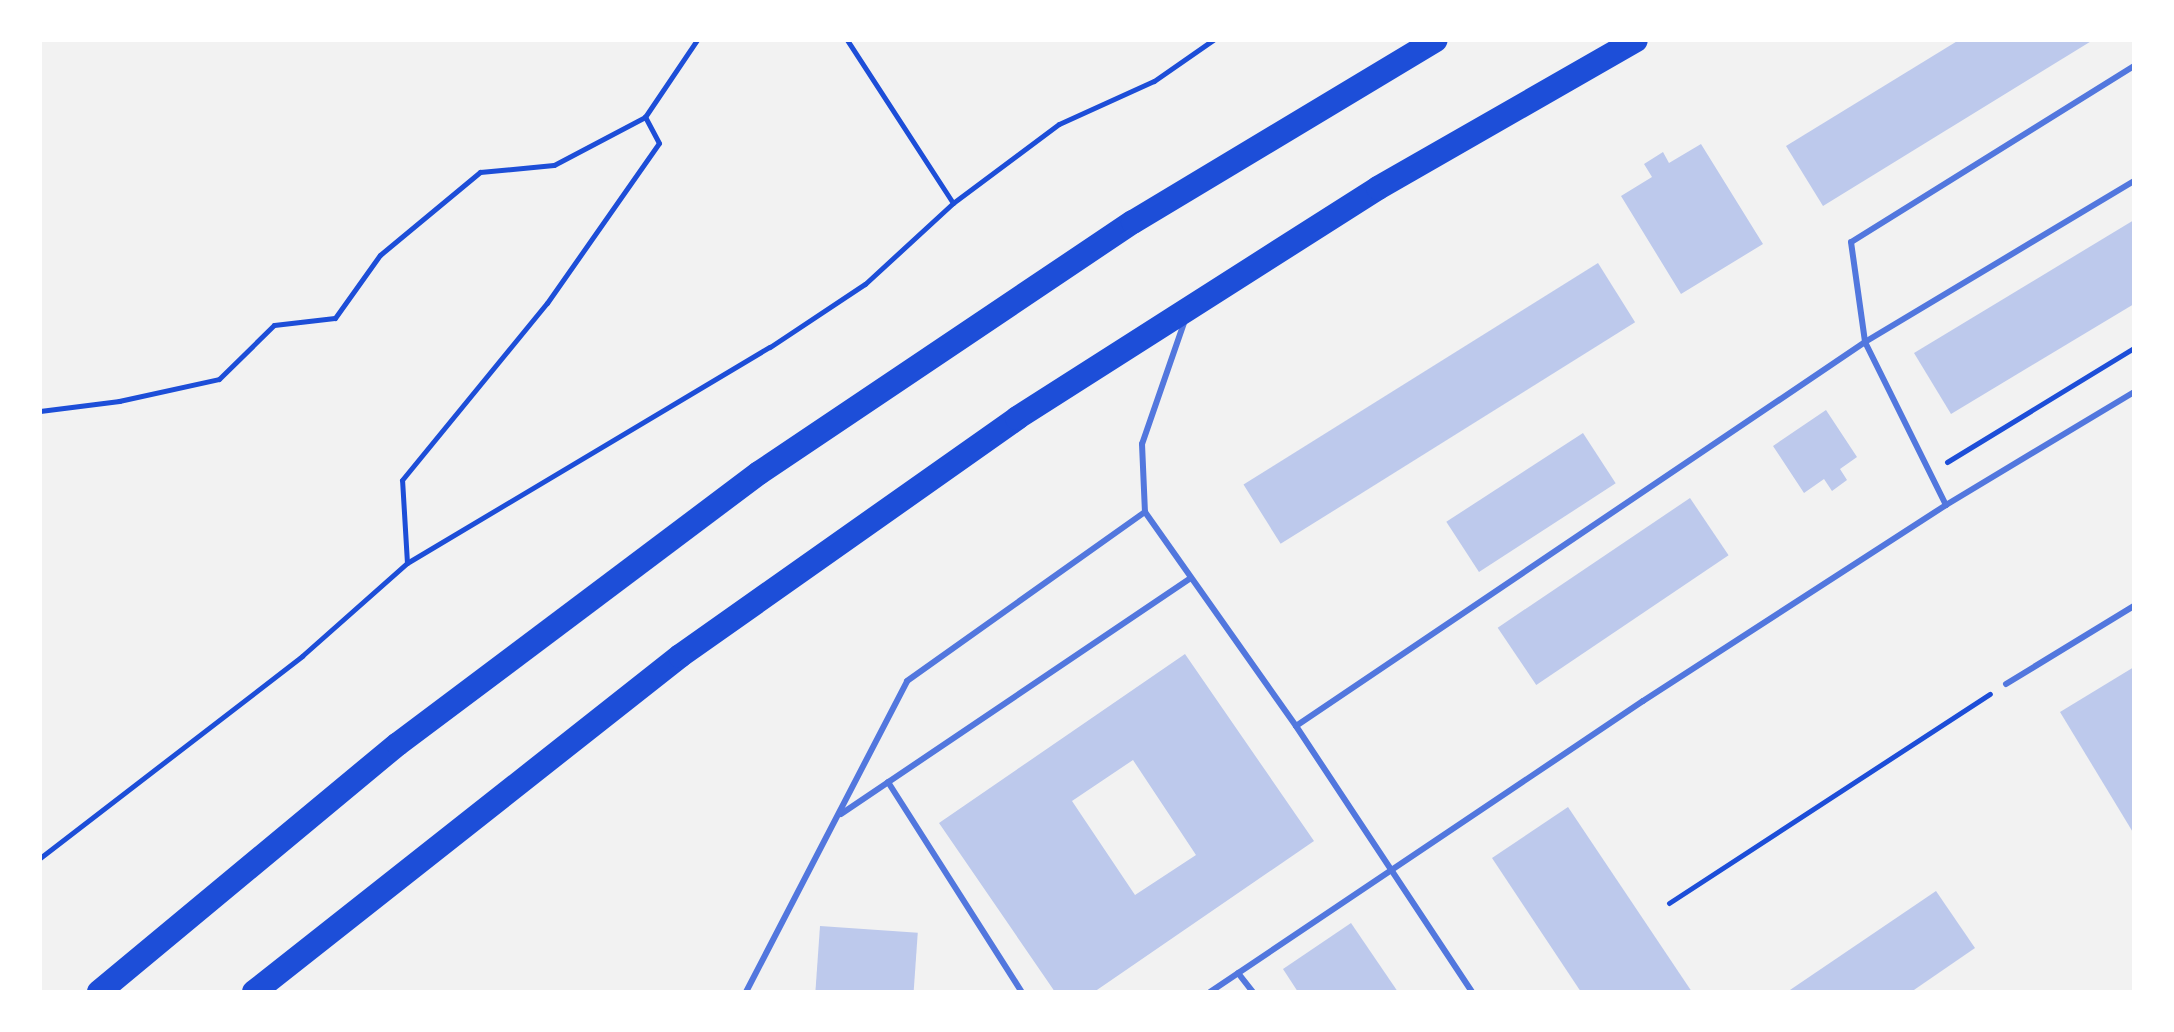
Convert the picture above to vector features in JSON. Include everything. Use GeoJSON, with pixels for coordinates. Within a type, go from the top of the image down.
{"type":"FeatureCollection","features":[{"type":"Feature","properties":{"kind":"highway"},"geometry":{"type":"LineString","coordinates":[[99,992],[398,744],[759,473],[1133,222],[1436,40]]}},
{"type":"Feature","properties":{"kind":"highway"},"geometry":{"type":"LineString","coordinates":[[254,992],[516,781],[693,647],[1004,427],[1190,305],[1378,188],[1636,40]]}},
{"type":"Feature","properties":{"kind":"lane"},"geometry":{"type":"LineString","coordinates":[[1946,505],[1865,342],[1851,242],[2134,66]]}},
{"type":"Feature","properties":{"kind":"lane"},"geometry":{"type":"LineString","coordinates":[[1296,726],[1865,342],[2134,181]]}},
{"type":"Feature","properties":{"kind":"lane"},"geometry":{"type":"LineString","coordinates":[[1190,305],[1142,444],[1145,512],[1296,726],[1472,992]]}},
{"type":"Feature","properties":{"kind":"lane"},"geometry":{"type":"LineString","coordinates":[[1210,992],[1390,867],[1946,505],[2134,392]]}},
{"type":"Feature","properties":{"kind":"lane"},"geometry":{"type":"LineString","coordinates":[[746,992],[907,681],[1145,512]]}},
{"type":"Feature","properties":{"kind":"lane"},"geometry":{"type":"LineString","coordinates":[[839,816],[1190,579]]}},
{"type":"Feature","properties":{"kind":"lane"},"geometry":{"type":"LineString","coordinates":[[2006,684],[2134,606]]}},
{"type":"Feature","properties":{"kind":"lane"},"geometry":{"type":"LineString","coordinates":[[888,782],[1022,992]]}},
{"type":"Feature","properties":{"kind":"lane"},"geometry":{"type":"LineString","coordinates":[[1238,973],[1253,992]]}},
{"type":"Feature","properties":{"kind":"path"},"geometry":{"type":"LineString","coordinates":[[40,411],[119,401],[219,379],[274,325],[335,318],[380,255],[480,172],[554,165],[645,117],[697,40]]}},
{"type":"Feature","properties":{"kind":"path"},"geometry":{"type":"LineString","coordinates":[[847,40],[953,203]]}},
{"type":"Feature","properties":{"kind":"path"},"geometry":{"type":"LineString","coordinates":[[40,858],[302,656],[407,563],[770,347],[865,284],[953,203],[1059,124],[1154,81],[1213,40]]}},
{"type":"Feature","properties":{"kind":"path"},"geometry":{"type":"LineString","coordinates":[[407,563],[402,480],[547,303],[659,143],[645,117]]}},
{"type":"Feature","properties":{"kind":"path"},"geometry":{"type":"LineString","coordinates":[[1930,473],[2134,348]]}},
{"type":"Feature","properties":{"kind":"path"},"geometry":{"type":"LineString","coordinates":[[1669,903],[2006,684]]}},
{"type":"Feature","properties":{"kind":"building"},"geometry":{"type":"Polygon","coordinates":[[[1959,40],[2093,40],[1823,206],[1786,146],[1959,40]]]}},
{"type":"Feature","properties":{"kind":"building"},"geometry":{"type":"Polygon","coordinates":[[[1701,144],[1763,244],[1681,294],[1621,196],[1652,177],[1644,164],[1663,152],[1669,163],[1701,144]]]}},
{"type":"Feature","properties":{"kind":"building"},"geometry":{"type":"Polygon","coordinates":[[[2134,220],[2134,304],[1951,414],[1914,353],[2134,220]]]}},
{"type":"Feature","properties":{"kind":"building"},"geometry":{"type":"Polygon","coordinates":[[[1598,263],[1635,322],[1281,544],[1244,485],[1598,263]]]}},
{"type":"Feature","properties":{"kind":"building"},"geometry":{"type":"Polygon","coordinates":[[[1826,410],[1857,457],[1840,469],[1847,480],[1832,491],[1824,479],[1804,493],[1773,446],[1826,410]]]}},
{"type":"Feature","properties":{"kind":"building"},"geometry":{"type":"Polygon","coordinates":[[[1583,433],[1616,483],[1479,572],[1446,522],[1583,433]]]}},
{"type":"Feature","properties":{"kind":"building"},"geometry":{"type":"Polygon","coordinates":[[[1690,498],[1729,555],[1536,685],[1498,628],[1690,498]]]}},
{"type":"Feature","properties":{"kind":"building"},"geometry":{"type":"Polygon","coordinates":[[[1185,654],[1314,841],[1094,992],[1055,992],[939,823],[1185,654]],[[1133,760],[1072,801],[1135,895],[1196,855],[1133,760]]]}},
{"type":"Feature","properties":{"kind":"building"},"geometry":{"type":"Polygon","coordinates":[[[2134,667],[2134,834],[2060,712],[2134,667]]]}},
{"type":"Feature","properties":{"kind":"building"},"geometry":{"type":"Polygon","coordinates":[[[1568,807],[1692,992],[1581,992],[1492,858],[1568,807]]]}},
{"type":"Feature","properties":{"kind":"building"},"geometry":{"type":"Polygon","coordinates":[[[1936,891],[1975,948],[1911,992],[1787,992],[1936,891]]]}},
{"type":"Feature","properties":{"kind":"building"},"geometry":{"type":"Polygon","coordinates":[[[1351,923],[1398,992],[1298,992],[1283,969],[1351,923]]]}},
{"type":"Feature","properties":{"kind":"building"},"geometry":{"type":"Polygon","coordinates":[[[820,926],[918,933],[914,992],[815,992],[820,926]]]}}]}
